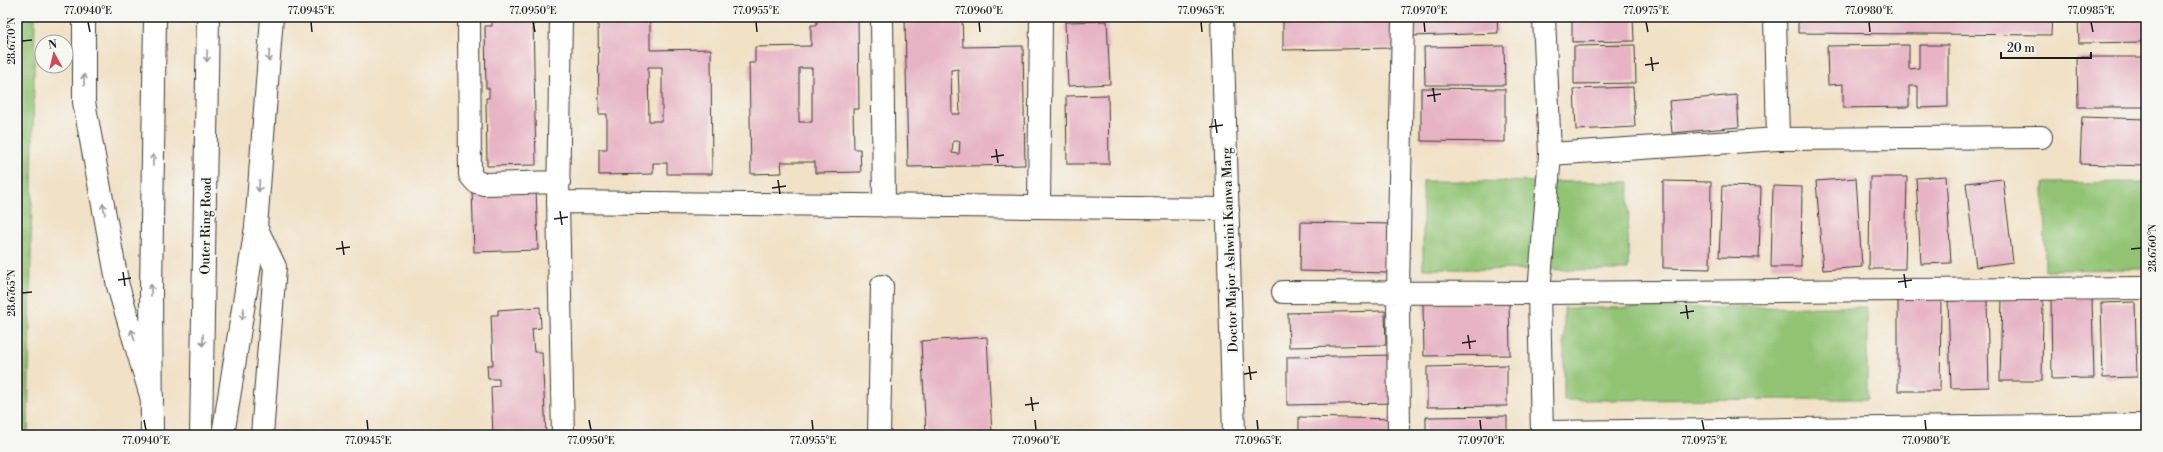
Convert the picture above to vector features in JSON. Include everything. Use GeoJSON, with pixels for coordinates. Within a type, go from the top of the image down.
{"type":"FeatureCollection","features":[{"type":"Feature","properties":{"kind":"main road"},"geometry":{"type":"LineString","coordinates":[[84,17],[84,102],[118,286],[152,399]]}},
{"type":"Feature","properties":{"kind":"main road"},"geometry":{"type":"LineString","coordinates":[[152,435],[151,291],[155,17]]}},
{"type":"Feature","properties":{"kind":"main road","name":"Outer Ring Road"},"geometry":{"type":"LineString","coordinates":[[201,435],[208,17]]}},
{"type":"Feature","properties":{"kind":"main road"},"geometry":{"type":"LineString","coordinates":[[223,435],[256,227],[272,17]]}},
{"type":"Feature","properties":{"kind":"main road"},"geometry":{"type":"LineString","coordinates":[[469,17],[470,175],[476,182],[558,192],[884,206],[1228,209]]}},
{"type":"Feature","properties":{"kind":"main road"},"geometry":{"type":"LineString","coordinates":[[561,17],[558,192],[563,435]]}},
{"type":"Feature","properties":{"kind":"main road"},"geometry":{"type":"LineString","coordinates":[[882,17],[884,206]]}},
{"type":"Feature","properties":{"kind":"main road"},"geometry":{"type":"LineString","coordinates":[[1039,207],[1041,17]]}},
{"type":"Feature","properties":{"kind":"main road","name":"Doctor Major Ashwini Kanwa Marg"},"geometry":{"type":"LineString","coordinates":[[1222,17],[1234,435]]}},
{"type":"Feature","properties":{"kind":"main road"},"geometry":{"type":"LineString","coordinates":[[1399,435],[1398,292],[1403,17]]}},
{"type":"Feature","properties":{"kind":"main road"},"geometry":{"type":"LineString","coordinates":[[1544,17],[1550,154],[1539,293],[1542,433],[1954,431],[2146,425]]}},
{"type":"Feature","properties":{"kind":"main road"},"geometry":{"type":"LineString","coordinates":[[1775,17],[1778,139]]}},
{"type":"Feature","properties":{"kind":"main road"},"geometry":{"type":"LineString","coordinates":[[1550,154],[1778,139],[2041,137]]}},
{"type":"Feature","properties":{"kind":"main road"},"geometry":{"type":"LineString","coordinates":[[256,227],[275,267],[262,435]]}},
{"type":"Feature","properties":{"kind":"main road"},"geometry":{"type":"LineString","coordinates":[[880,435],[882,286]]}},
{"type":"Feature","properties":{"kind":"main road"},"geometry":{"type":"LineString","coordinates":[[1283,292],[1539,293],[2146,288]]}},
{"type":"Feature","properties":{"kind":"green space"},"geometry":{"type":"Polygon","coordinates":[[[17,17],[35,17],[28,435],[17,435],[17,17]]]}},
{"type":"Feature","properties":{"kind":"green space"},"geometry":{"type":"Polygon","coordinates":[[[1423,181],[1629,182],[1628,270],[1423,269],[1423,181]]]}},
{"type":"Feature","properties":{"kind":"green space"},"geometry":{"type":"Polygon","coordinates":[[[2146,182],[2146,269],[2045,270],[2044,183],[2146,182]]]}},
{"type":"Feature","properties":{"kind":"green space"},"geometry":{"type":"Polygon","coordinates":[[[1867,307],[1867,399],[1564,400],[1564,308],[1867,307]]]}},
{"type":"Feature","properties":{"kind":"building"},"geometry":{"type":"Polygon","coordinates":[[[492,17],[533,17],[536,165],[487,166],[486,98],[489,98],[489,88],[486,88],[485,26],[492,26],[492,17]]]}},
{"type":"Feature","properties":{"kind":"building"},"geometry":{"type":"Polygon","coordinates":[[[598,17],[650,17],[650,50],[711,49],[712,174],[667,174],[667,163],[653,163],[653,174],[599,175],[599,149],[607,149],[607,114],[599,114],[598,17]],[[648,67],[649,121],[662,121],[662,67],[648,67]]]}},
{"type":"Feature","properties":{"kind":"building"},"geometry":{"type":"Polygon","coordinates":[[[817,17],[858,17],[859,109],[853,109],[854,149],[860,149],[861,172],[815,173],[815,162],[781,162],[782,173],[751,174],[749,63],[755,63],[755,47],[811,46],[811,25],[817,25],[817,17]],[[799,68],[799,122],[812,122],[812,68],[799,68]]]}},
{"type":"Feature","properties":{"kind":"building"},"geometry":{"type":"Polygon","coordinates":[[[905,17],[962,17],[963,47],[1023,46],[1025,165],[908,167],[905,17]],[[958,69],[951,70],[952,114],[960,114],[958,69]],[[953,141],[952,153],[959,154],[960,141],[953,141]]]}},
{"type":"Feature","properties":{"kind":"building"},"geometry":{"type":"Polygon","coordinates":[[[1283,17],[1394,17],[1395,48],[1283,50],[1283,17]]]}},
{"type":"Feature","properties":{"kind":"building"},"geometry":{"type":"Polygon","coordinates":[[[1412,17],[1497,17],[1498,33],[1413,36],[1412,17]]]}},
{"type":"Feature","properties":{"kind":"building"},"geometry":{"type":"Polygon","coordinates":[[[1572,17],[1633,17],[1634,41],[1572,42],[1572,17]]]}},
{"type":"Feature","properties":{"kind":"building"},"geometry":{"type":"Polygon","coordinates":[[[1798,17],[2052,17],[2051,35],[1798,33],[1798,17]]]}},
{"type":"Feature","properties":{"kind":"building"},"geometry":{"type":"Polygon","coordinates":[[[2078,17],[2146,17],[2146,42],[2079,43],[2078,17]]]}},
{"type":"Feature","properties":{"kind":"building"},"geometry":{"type":"Polygon","coordinates":[[[1107,21],[1110,84],[1068,86],[1065,22],[1107,21]]]}},
{"type":"Feature","properties":{"kind":"building"},"geometry":{"type":"Polygon","coordinates":[[[1635,45],[1636,83],[1574,84],[1574,46],[1635,45]]]}},
{"type":"Feature","properties":{"kind":"building"},"geometry":{"type":"Polygon","coordinates":[[[1909,45],[1909,69],[1919,68],[1919,45],[1948,45],[1948,107],[1918,108],[1918,86],[1909,86],[1909,107],[1843,108],[1843,84],[1828,85],[1827,46],[1909,45]]]}},
{"type":"Feature","properties":{"kind":"building"},"geometry":{"type":"Polygon","coordinates":[[[1504,46],[1505,85],[1425,85],[1424,47],[1504,46]]]}},
{"type":"Feature","properties":{"kind":"building"},"geometry":{"type":"Polygon","coordinates":[[[2077,57],[2146,57],[2146,107],[2078,107],[2077,57]]]}},
{"type":"Feature","properties":{"kind":"building"},"geometry":{"type":"Polygon","coordinates":[[[1633,87],[1635,127],[1576,130],[1574,89],[1633,87]]]}},
{"type":"Feature","properties":{"kind":"building"},"geometry":{"type":"Polygon","coordinates":[[[1421,88],[1505,89],[1505,142],[1421,141],[1421,88]]]}},
{"type":"Feature","properties":{"kind":"building"},"geometry":{"type":"Polygon","coordinates":[[[1108,95],[1109,164],[1067,164],[1066,96],[1108,95]]]}},
{"type":"Feature","properties":{"kind":"building"},"geometry":{"type":"Polygon","coordinates":[[[1737,95],[1739,127],[1672,133],[1669,101],[1737,95]]]}},
{"type":"Feature","properties":{"kind":"building"},"geometry":{"type":"Polygon","coordinates":[[[2082,117],[2146,119],[2146,166],[2080,164],[2082,117]]]}},
{"type":"Feature","properties":{"kind":"building"},"geometry":{"type":"Polygon","coordinates":[[[1946,176],[1951,263],[1921,264],[1916,178],[1946,176]]]}},
{"type":"Feature","properties":{"kind":"building"},"geometry":{"type":"Polygon","coordinates":[[[1870,177],[1907,177],[1905,269],[1869,269],[1870,177]]]}},
{"type":"Feature","properties":{"kind":"building"},"geometry":{"type":"Polygon","coordinates":[[[1856,178],[1862,267],[1823,270],[1816,181],[1856,178]]]}},
{"type":"Feature","properties":{"kind":"building"},"geometry":{"type":"Polygon","coordinates":[[[2003,179],[2013,262],[1976,267],[1966,183],[2003,179]]]}},
{"type":"Feature","properties":{"kind":"building"},"geometry":{"type":"Polygon","coordinates":[[[1663,181],[1711,182],[1710,269],[1663,268],[1663,181]]]}},
{"type":"Feature","properties":{"kind":"building"},"geometry":{"type":"Polygon","coordinates":[[[1722,186],[1761,187],[1759,258],[1719,257],[1722,186]]]}},
{"type":"Feature","properties":{"kind":"building"},"geometry":{"type":"Polygon","coordinates":[[[1773,186],[1802,187],[1801,267],[1771,267],[1773,186]]]}},
{"type":"Feature","properties":{"kind":"building"},"geometry":{"type":"Polygon","coordinates":[[[536,187],[538,250],[474,252],[472,189],[536,187]]]}},
{"type":"Feature","properties":{"kind":"building"},"geometry":{"type":"Polygon","coordinates":[[[1301,222],[1390,224],[1389,273],[1300,271],[1301,222]]]}},
{"type":"Feature","properties":{"kind":"building"},"geometry":{"type":"Polygon","coordinates":[[[1898,297],[1941,297],[1940,391],[1898,391],[1898,297]]]}},
{"type":"Feature","properties":{"kind":"building"},"geometry":{"type":"Polygon","coordinates":[[[2002,298],[2043,299],[2042,381],[2000,381],[2002,298]]]}},
{"type":"Feature","properties":{"kind":"building"},"geometry":{"type":"Polygon","coordinates":[[[2092,298],[2094,378],[2052,379],[2051,299],[2092,298]]]}},
{"type":"Feature","properties":{"kind":"building"},"geometry":{"type":"Polygon","coordinates":[[[1509,300],[1510,355],[1424,356],[1423,302],[1509,300]]]}},
{"type":"Feature","properties":{"kind":"building"},"geometry":{"type":"Polygon","coordinates":[[[1987,300],[1989,387],[1951,388],[1948,301],[1987,300]]]}},
{"type":"Feature","properties":{"kind":"building"},"geometry":{"type":"Polygon","coordinates":[[[2135,302],[2137,377],[2103,378],[2101,303],[2135,302]]]}},
{"type":"Feature","properties":{"kind":"building"},"geometry":{"type":"Polygon","coordinates":[[[540,307],[541,328],[532,329],[534,352],[542,352],[546,435],[493,435],[491,387],[499,386],[499,379],[488,379],[487,365],[493,365],[491,315],[498,315],[498,310],[540,307]]]}},
{"type":"Feature","properties":{"kind":"building"},"geometry":{"type":"Polygon","coordinates":[[[1385,311],[1386,345],[1289,347],[1288,313],[1385,311]]]}},
{"type":"Feature","properties":{"kind":"building"},"geometry":{"type":"Polygon","coordinates":[[[987,337],[992,435],[926,435],[921,341],[987,337]]]}},
{"type":"Feature","properties":{"kind":"building"},"geometry":{"type":"Polygon","coordinates":[[[1394,355],[1395,403],[1287,405],[1287,357],[1394,355]]]}},
{"type":"Feature","properties":{"kind":"building"},"geometry":{"type":"Polygon","coordinates":[[[1507,365],[1507,406],[1427,407],[1427,367],[1507,365]]]}},
{"type":"Feature","properties":{"kind":"building"},"geometry":{"type":"Polygon","coordinates":[[[1507,416],[1507,435],[1426,435],[1426,417],[1507,416]]]}},
{"type":"Feature","properties":{"kind":"building"},"geometry":{"type":"Polygon","coordinates":[[[1299,417],[1397,419],[1397,435],[1299,435],[1299,417]]]}}]}
